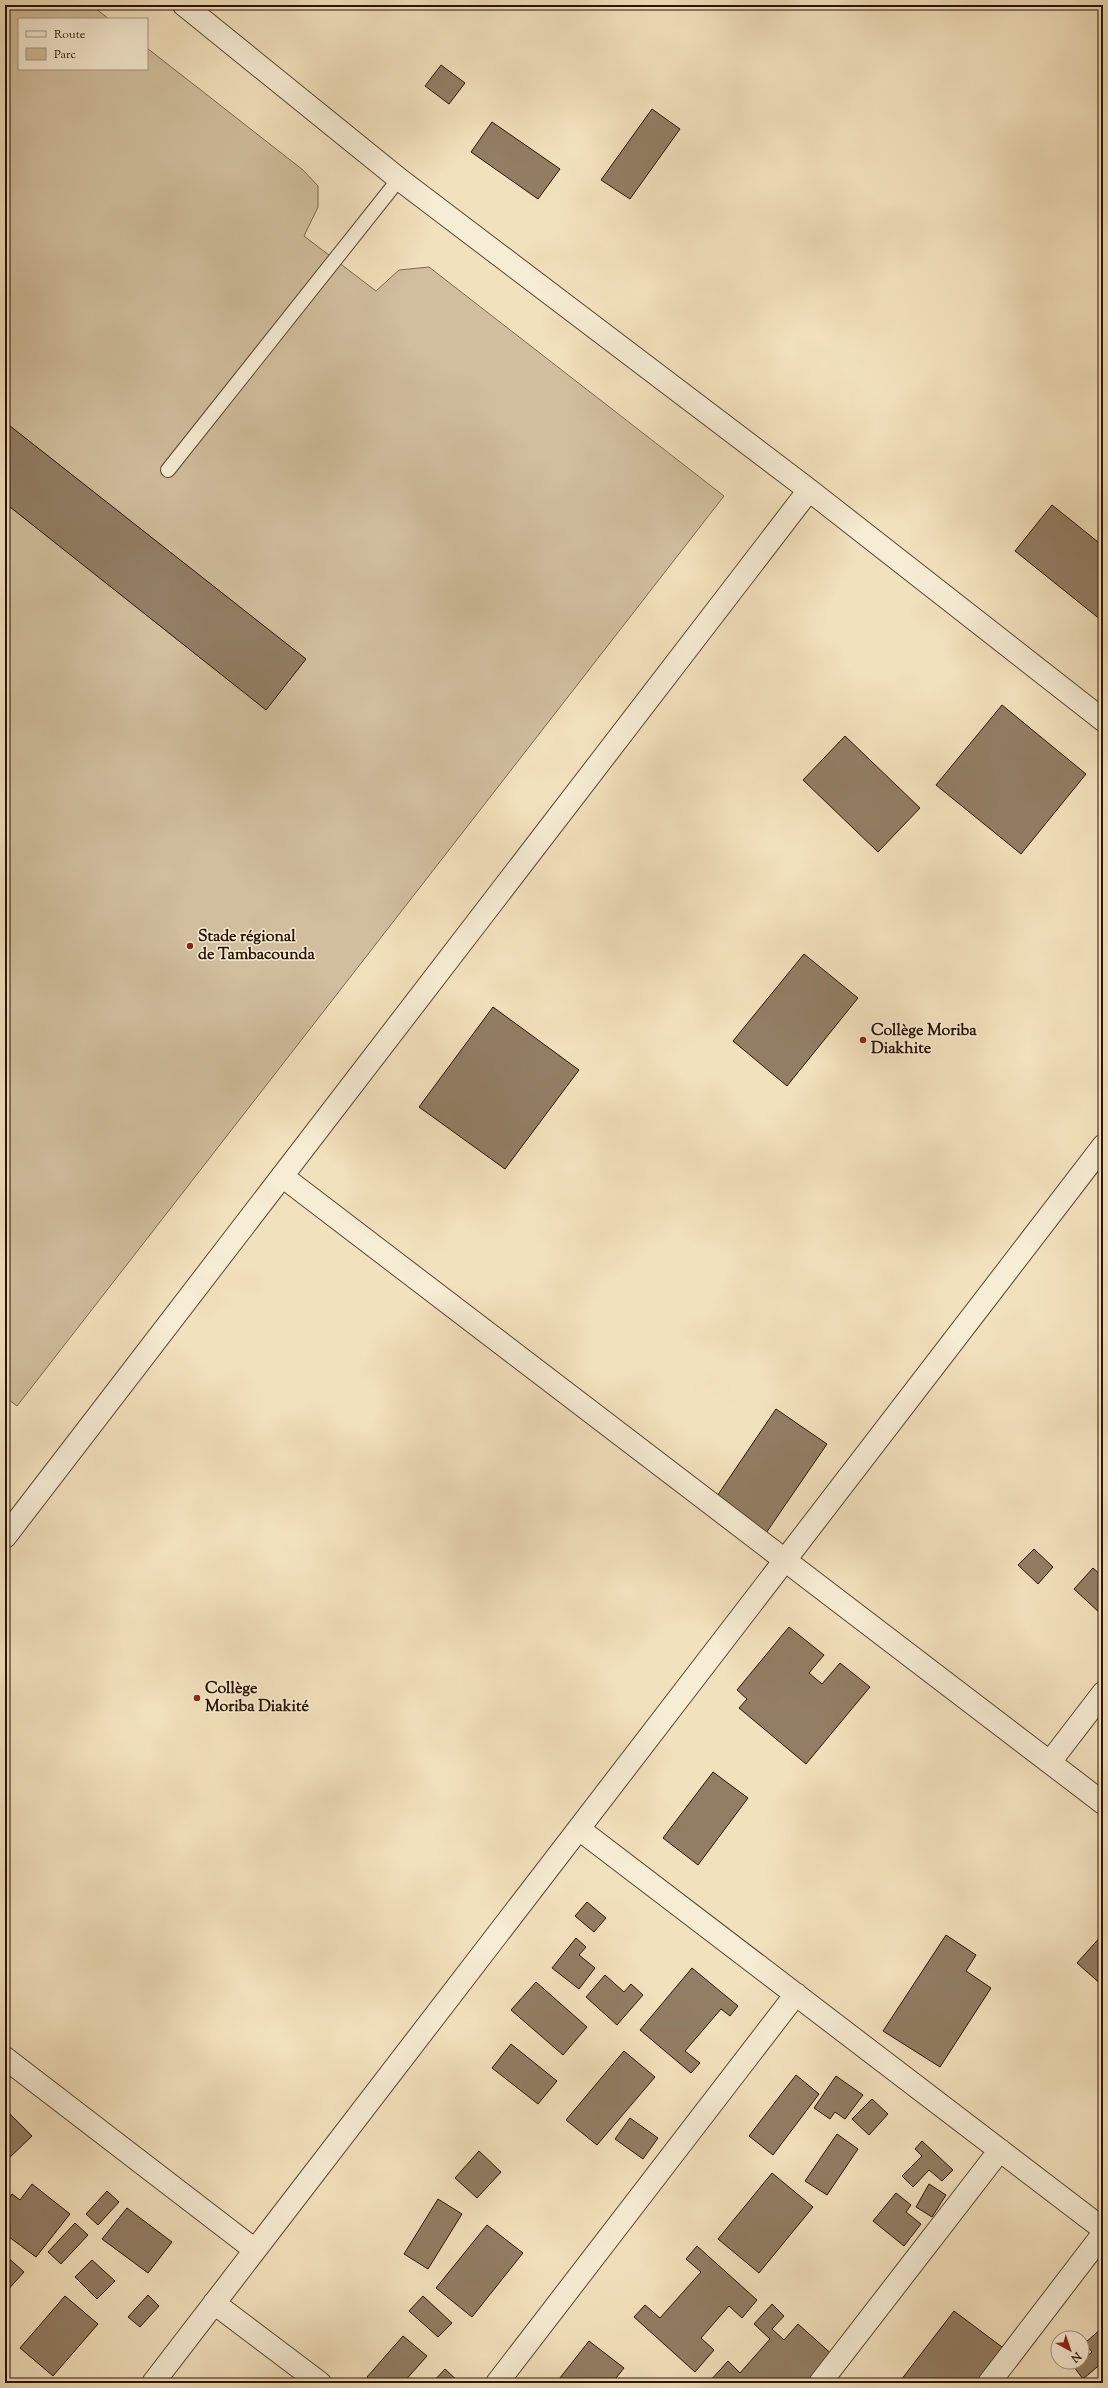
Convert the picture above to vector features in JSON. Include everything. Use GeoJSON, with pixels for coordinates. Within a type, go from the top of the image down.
{"type":"FeatureCollection","features":[{"type":"Feature","properties":{"kind":"street"},"geometry":{"type":"LineString","coordinates":[[184,5],[398,179],[809,490],[1103,720]]}},
{"type":"Feature","properties":{"kind":"street"},"geometry":{"type":"LineString","coordinates":[[5,1537],[809,490]]}},
{"type":"Feature","properties":{"kind":"street"},"geometry":{"type":"LineString","coordinates":[[153,2383],[1103,1146]]}},
{"type":"Feature","properties":{"kind":"street"},"geometry":{"type":"LineString","coordinates":[[282,1176],[1103,1803]]}},
{"type":"Feature","properties":{"kind":"street"},"geometry":{"type":"LineString","coordinates":[[1050,1762],[1103,1693]]}},
{"type":"Feature","properties":{"kind":"street"},"geometry":{"type":"LineString","coordinates":[[579,1828],[1103,2229]]}},
{"type":"Feature","properties":{"kind":"street"},"geometry":{"type":"LineString","coordinates":[[497,2383],[796,1994]]}},
{"type":"Feature","properties":{"kind":"street"},"geometry":{"type":"LineString","coordinates":[[5,2058],[255,2250]]}},
{"type":"Feature","properties":{"kind":"street"},"geometry":{"type":"LineString","coordinates":[[820,2383],[1000,2150]]}},
{"type":"Feature","properties":{"kind":"street"},"geometry":{"type":"LineString","coordinates":[[989,2383],[1103,2234]]}},
{"type":"Feature","properties":{"kind":"street"},"geometry":{"type":"LineString","coordinates":[[214,2303],[320,2383]]}},
{"type":"Feature","properties":{"kind":"lane"},"geometry":{"type":"LineString","coordinates":[[168,470],[398,179]]}},
{"type":"Feature","properties":{"kind":"green space","name":"Stade régional de Tambacounda"},"geometry":{"type":"Polygon","coordinates":[[[5,5],[91,5],[108,18],[18,18],[18,70],[148,70],[148,49],[303,170],[318,186],[318,207],[304,236],[376,291],[399,270],[429,267],[724,496],[17,1406],[5,1397],[5,5]]]}},
{"type":"Feature","properties":{"kind":"building"},"geometry":{"type":"Polygon","coordinates":[[[441,65],[465,83],[449,104],[425,86],[441,65]]]}},
{"type":"Feature","properties":{"kind":"building"},"geometry":{"type":"Polygon","coordinates":[[[652,109],[680,129],[630,199],[601,180],[652,109]]]}},
{"type":"Feature","properties":{"kind":"building"},"geometry":{"type":"Polygon","coordinates":[[[492,122],[560,169],[538,199],[471,152],[492,122]]]}},
{"type":"Feature","properties":{"kind":"building"},"geometry":{"type":"Polygon","coordinates":[[[5,422],[306,659],[266,710],[5,503],[5,422]]]}},
{"type":"Feature","properties":{"kind":"building"},"geometry":{"type":"Polygon","coordinates":[[[1052,505],[1103,546],[1103,618],[1101,620],[1015,551],[1052,505]]]}},
{"type":"Feature","properties":{"kind":"building"},"geometry":{"type":"Polygon","coordinates":[[[1002,705],[1086,774],[1021,854],[936,785],[1002,705]]]}},
{"type":"Feature","properties":{"kind":"building"},"geometry":{"type":"Polygon","coordinates":[[[845,736],[920,808],[878,852],[803,780],[845,736]]]}},
{"type":"Feature","properties":{"kind":"building"},"geometry":{"type":"Polygon","coordinates":[[[804,954],[858,998],[787,1086],[733,1041],[804,954]]]}},
{"type":"Feature","properties":{"kind":"building"},"geometry":{"type":"Polygon","coordinates":[[[493,1007],[579,1070],[505,1169],[419,1107],[493,1007]]]}},
{"type":"Feature","properties":{"kind":"building"},"geometry":{"type":"Polygon","coordinates":[[[776,1409],[827,1444],[764,1536],[713,1502],[776,1409]]]}},
{"type":"Feature","properties":{"kind":"building"},"geometry":{"type":"Polygon","coordinates":[[[1034,1549],[1053,1567],[1038,1584],[1018,1565],[1034,1549]]]}},
{"type":"Feature","properties":{"kind":"building"},"geometry":{"type":"Polygon","coordinates":[[[1093,1568],[1103,1577],[1102,1615],[1074,1589],[1093,1568]]]}},
{"type":"Feature","properties":{"kind":"building"},"geometry":{"type":"Polygon","coordinates":[[[789,1627],[824,1655],[809,1673],[822,1684],[840,1663],[870,1687],[806,1764],[739,1708],[747,1699],[737,1690],[789,1627]]]}},
{"type":"Feature","properties":{"kind":"building"},"geometry":{"type":"Polygon","coordinates":[[[713,1772],[748,1798],[698,1865],[663,1838],[713,1772]]]}},
{"type":"Feature","properties":{"kind":"building"},"geometry":{"type":"Polygon","coordinates":[[[587,1902],[606,1918],[594,1932],[575,1916],[587,1902]]]}},
{"type":"Feature","properties":{"kind":"building"},"geometry":{"type":"Polygon","coordinates":[[[1103,1934],[1103,1964],[1099,1968],[1103,1971],[1103,1986],[1077,1963],[1103,1934]]]}},
{"type":"Feature","properties":{"kind":"building"},"geometry":{"type":"Polygon","coordinates":[[[946,1935],[976,1955],[966,1971],[991,1988],[940,2067],[883,2031],[946,1935]]]}},
{"type":"Feature","properties":{"kind":"building"},"geometry":{"type":"Polygon","coordinates":[[[576,1938],[586,1947],[579,1955],[595,1968],[579,1989],[552,1968],[576,1938]]]}},
{"type":"Feature","properties":{"kind":"building"},"geometry":{"type":"Polygon","coordinates":[[[692,1968],[738,2006],[730,2016],[721,2009],[685,2051],[700,2063],[691,2073],[640,2030],[692,1968]]]}},
{"type":"Feature","properties":{"kind":"building"},"geometry":{"type":"Polygon","coordinates":[[[605,1975],[624,1992],[631,1984],[643,1995],[617,2025],[586,1997],[605,1975]]]}},
{"type":"Feature","properties":{"kind":"building"},"geometry":{"type":"Polygon","coordinates":[[[536,1982],[587,2027],[563,2055],[511,2010],[536,1982]]]}},
{"type":"Feature","properties":{"kind":"building"},"geometry":{"type":"Polygon","coordinates":[[[511,2044],[557,2081],[538,2104],[492,2068],[511,2044]]]}},
{"type":"Feature","properties":{"kind":"building"},"geometry":{"type":"Polygon","coordinates":[[[624,2051],[655,2077],[597,2145],[566,2120],[624,2051]]]}},
{"type":"Feature","properties":{"kind":"building"},"geometry":{"type":"Polygon","coordinates":[[[796,2075],[819,2094],[773,2155],[749,2136],[796,2075]]]}},
{"type":"Feature","properties":{"kind":"building"},"geometry":{"type":"Polygon","coordinates":[[[836,2076],[863,2095],[845,2119],[835,2112],[830,2119],[814,2108],[836,2076]]]}},
{"type":"Feature","properties":{"kind":"building"},"geometry":{"type":"Polygon","coordinates":[[[872,2099],[888,2114],[869,2135],[852,2119],[872,2099]]]}},
{"type":"Feature","properties":{"kind":"building"},"geometry":{"type":"Polygon","coordinates":[[[5,2109],[32,2136],[5,2162],[5,2109]]]}},
{"type":"Feature","properties":{"kind":"building"},"geometry":{"type":"Polygon","coordinates":[[[630,2118],[658,2138],[643,2159],[615,2139],[630,2118]]]}},
{"type":"Feature","properties":{"kind":"building"},"geometry":{"type":"Polygon","coordinates":[[[837,2134],[858,2149],[827,2195],[805,2181],[837,2134]]]}},
{"type":"Feature","properties":{"kind":"building"},"geometry":{"type":"Polygon","coordinates":[[[922,2141],[953,2170],[942,2181],[929,2170],[913,2187],[902,2176],[922,2156],[915,2149],[922,2141]]]}},
{"type":"Feature","properties":{"kind":"building"},"geometry":{"type":"Polygon","coordinates":[[[479,2151],[501,2172],[477,2198],[455,2178],[479,2151]]]}},
{"type":"Feature","properties":{"kind":"building"},"geometry":{"type":"Polygon","coordinates":[[[772,2173],[813,2207],[759,2273],[718,2239],[772,2173]]]}},
{"type":"Feature","properties":{"kind":"building"},"geometry":{"type":"Polygon","coordinates":[[[32,2184],[70,2214],[36,2257],[5,2234],[5,2204],[12,2194],[20,2200],[32,2184]]]}},
{"type":"Feature","properties":{"kind":"building"},"geometry":{"type":"Polygon","coordinates":[[[929,2184],[946,2195],[932,2217],[916,2207],[929,2184]]]}},
{"type":"Feature","properties":{"kind":"building"},"geometry":{"type":"Polygon","coordinates":[[[107,2191],[119,2202],[98,2225],[86,2214],[107,2191]]]}},
{"type":"Feature","properties":{"kind":"building"},"geometry":{"type":"Polygon","coordinates":[[[896,2193],[911,2205],[906,2212],[921,2224],[904,2246],[873,2221],[896,2193]]]}},
{"type":"Feature","properties":{"kind":"building"},"geometry":{"type":"Polygon","coordinates":[[[438,2199],[462,2214],[428,2269],[404,2254],[438,2199]]]}},
{"type":"Feature","properties":{"kind":"building"},"geometry":{"type":"Polygon","coordinates":[[[127,2208],[172,2242],[148,2273],[102,2239],[127,2208]]]}},
{"type":"Feature","properties":{"kind":"building"},"geometry":{"type":"Polygon","coordinates":[[[75,2223],[88,2235],[61,2264],[48,2252],[75,2223]]]}},
{"type":"Feature","properties":{"kind":"building"},"geometry":{"type":"Polygon","coordinates":[[[487,2225],[523,2253],[472,2317],[436,2288],[487,2225]]]}},
{"type":"Feature","properties":{"kind":"building"},"geometry":{"type":"Polygon","coordinates":[[[697,2246],[757,2300],[742,2318],[729,2306],[701,2338],[714,2350],[695,2372],[634,2317],[645,2305],[660,2318],[701,2272],[686,2259],[697,2246]]]}},
{"type":"Feature","properties":{"kind":"building"},"geometry":{"type":"Polygon","coordinates":[[[5,2255],[24,2272],[5,2293],[5,2255]]]}},
{"type":"Feature","properties":{"kind":"building"},"geometry":{"type":"Polygon","coordinates":[[[92,2260],[115,2281],[97,2299],[75,2277],[92,2260]]]}},
{"type":"Feature","properties":{"kind":"building"},"geometry":{"type":"Polygon","coordinates":[[[148,2295],[159,2306],[140,2327],[128,2317],[148,2295]]]}},
{"type":"Feature","properties":{"kind":"building"},"geometry":{"type":"Polygon","coordinates":[[[65,2296],[98,2324],[53,2376],[20,2348],[65,2296]]]}},
{"type":"Feature","properties":{"kind":"building"},"geometry":{"type":"Polygon","coordinates":[[[423,2296],[452,2323],[438,2337],[409,2311],[423,2296]]]}},
{"type":"Feature","properties":{"kind":"building"},"geometry":{"type":"Polygon","coordinates":[[[772,2304],[784,2316],[772,2329],[784,2340],[798,2324],[835,2357],[811,2383],[740,2383],[736,2379],[732,2383],[711,2383],[710,2381],[728,2361],[740,2373],[770,2339],[754,2324],[772,2304]]]}},
{"type":"Feature","properties":{"kind":"building"},"geometry":{"type":"Polygon","coordinates":[[[954,2311],[1010,2353],[987,2383],[905,2383],[901,2380],[954,2311]]]}},
{"type":"Feature","properties":{"kind":"building"},"geometry":{"type":"Polygon","coordinates":[[[1103,2327],[1103,2362],[1083,2379],[1076,2370],[1090,2370],[1090,2354],[1092,2352],[1090,2349],[1090,2339],[1103,2327]]]}},
{"type":"Feature","properties":{"kind":"building"},"geometry":{"type":"Polygon","coordinates":[[[403,2336],[427,2356],[403,2383],[374,2383],[367,2377],[403,2336]]]}},
{"type":"Feature","properties":{"kind":"building"},"geometry":{"type":"Polygon","coordinates":[[[589,2341],[624,2368],[612,2383],[556,2383],[589,2341]]]}},
{"type":"Feature","properties":{"kind":"building"},"geometry":{"type":"Polygon","coordinates":[[[445,2369],[460,2383],[432,2383],[445,2369]]]}},
{"type":"Feature","properties":{"kind":"place","name":"Stade régional de Tambacounda"},"geometry":{"type":"Point","coordinates":[190,946]}},
{"type":"Feature","properties":{"kind":"place","name":"Collège Moriba Diakhite"},"geometry":{"type":"Point","coordinates":[863,1040]}},
{"type":"Feature","properties":{"kind":"place","name":"Collège Moriba Diakité"},"geometry":{"type":"Point","coordinates":[197,1698]}}]}
